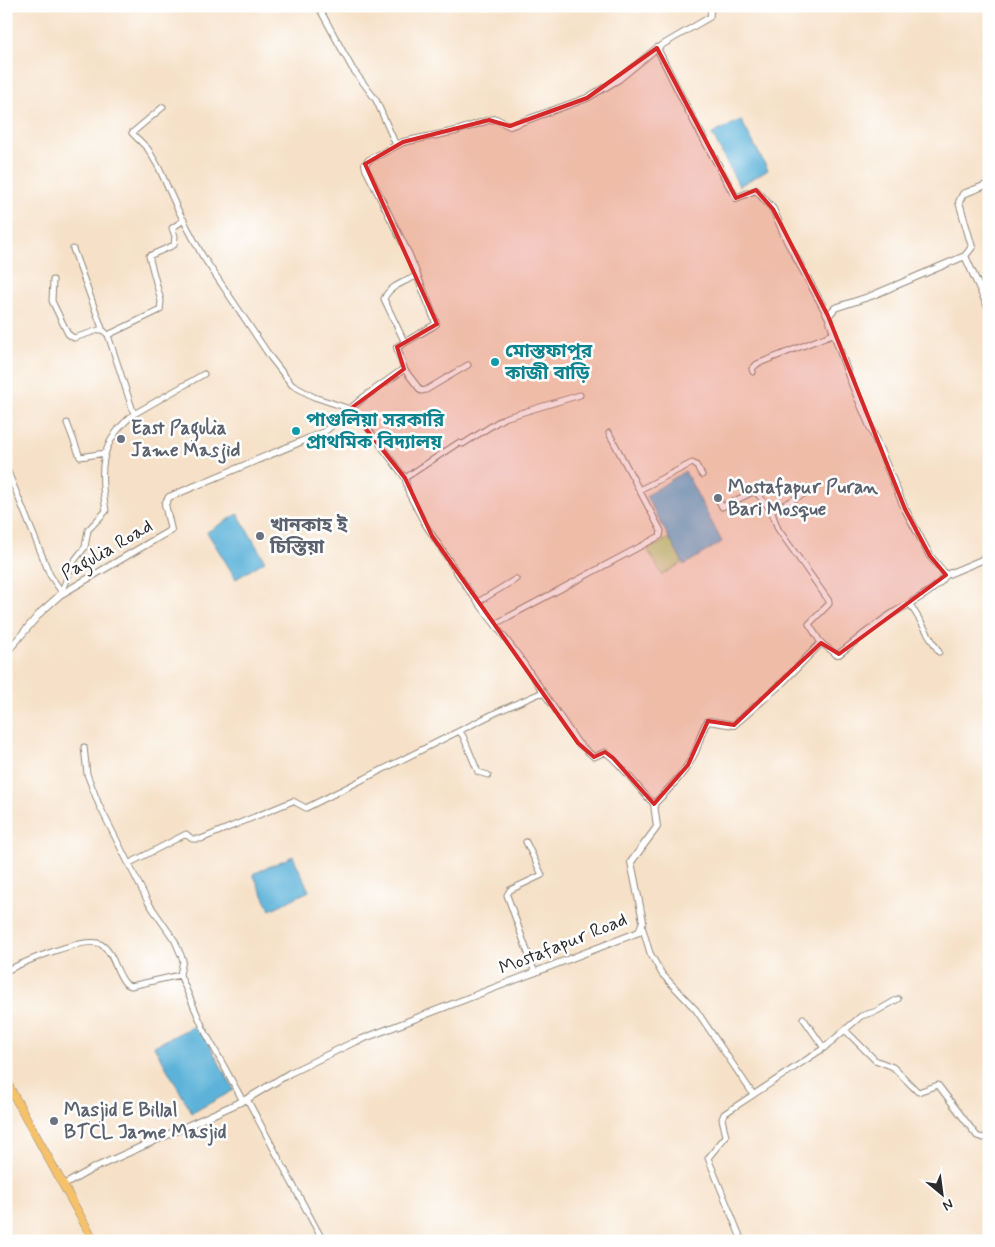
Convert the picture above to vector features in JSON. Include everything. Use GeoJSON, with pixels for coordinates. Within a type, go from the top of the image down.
{"type":"FeatureCollection","features":[{"type":"Feature","properties":{"kind":"highway"},"geometry":{"type":"LineString","coordinates":[[6,1081],[94,1241]]}},
{"type":"Feature","properties":{"kind":"street"},"geometry":{"type":"LineString","coordinates":[[318,6],[352,68],[376,100],[396,145]]}},
{"type":"Feature","properties":{"kind":"street"},"geometry":{"type":"LineString","coordinates":[[468,365],[426,390],[421,391],[404,368],[397,347],[436,324],[409,255],[365,164],[396,145],[456,131],[489,120],[496,119],[510,126],[588,98],[619,79],[657,48],[710,17],[711,6]]}},
{"type":"Feature","properties":{"kind":"street"},"geometry":{"type":"LineString","coordinates":[[657,48],[736,198],[756,190],[773,209],[787,241],[828,316],[833,334],[905,509],[930,556],[946,575]]}},
{"type":"Feature","properties":{"kind":"street"},"geometry":{"type":"LineString","coordinates":[[163,107],[132,133],[148,149],[159,168],[202,254],[271,358],[292,385],[314,397],[350,409],[358,415],[405,478],[410,494],[432,536],[467,588],[495,624],[578,743],[594,757],[606,752],[654,804],[688,765],[708,721],[734,725],[781,684],[821,643]]}},
{"type":"Feature","properties":{"kind":"street"},"geometry":{"type":"LineString","coordinates":[[828,316],[835,308],[880,292],[965,256],[972,247],[959,202],[963,194],[989,184]]}},
{"type":"Feature","properties":{"kind":"street"},"geometry":{"type":"LineString","coordinates":[[108,334],[160,310],[161,301],[149,256],[174,245],[175,236],[172,228],[184,220]]}},
{"type":"Feature","properties":{"kind":"street"},"geometry":{"type":"LineString","coordinates":[[73,249],[103,331]]}},
{"type":"Feature","properties":{"kind":"street"},"geometry":{"type":"LineString","coordinates":[[965,256],[989,310]]}},
{"type":"Feature","properties":{"kind":"street"},"geometry":{"type":"LineString","coordinates":[[404,342],[384,299],[386,293],[392,288],[416,276]]}},
{"type":"Feature","properties":{"kind":"street"},"geometry":{"type":"LineString","coordinates":[[53,280],[52,301],[68,334],[74,338],[93,331],[103,331],[108,334],[134,414]]}},
{"type":"Feature","properties":{"kind":"street"},"geometry":{"type":"LineString","coordinates":[[752,372],[752,369],[757,364],[833,334]]}},
{"type":"Feature","properties":{"kind":"street"},"geometry":{"type":"LineString","coordinates":[[350,409],[404,368]]}},
{"type":"Feature","properties":{"kind":"street","name":"Pagulia Road"},"geometry":{"type":"LineString","coordinates":[[60,593],[74,562],[85,547],[88,530],[106,511],[102,475],[105,453],[115,432],[134,414],[204,374]]}},
{"type":"Feature","properties":{"kind":"street"},"geometry":{"type":"LineString","coordinates":[[405,478],[458,443],[463,444],[504,418],[580,395]]}},
{"type":"Feature","properties":{"kind":"street","name":"Pagulia Road"},"geometry":{"type":"LineString","coordinates":[[6,652],[60,593],[171,530],[165,504],[169,497],[324,432],[350,409]]}},
{"type":"Feature","properties":{"kind":"street"},"geometry":{"type":"LineString","coordinates":[[67,423],[80,457],[105,453]]}},
{"type":"Feature","properties":{"kind":"street"},"geometry":{"type":"LineString","coordinates":[[495,624],[660,536],[660,531],[609,433]]}},
{"type":"Feature","properties":{"kind":"street"},"geometry":{"type":"LineString","coordinates":[[639,490],[692,463],[696,465],[702,475]]}},
{"type":"Feature","properties":{"kind":"street"},"geometry":{"type":"LineString","coordinates":[[6,467],[50,575],[60,593]]}},
{"type":"Feature","properties":{"kind":"street"},"geometry":{"type":"LineString","coordinates":[[771,511],[816,488]]}},
{"type":"Feature","properties":{"kind":"street"},"geometry":{"type":"LineString","coordinates":[[718,499],[722,507],[755,490],[771,511],[778,529],[830,603],[809,624],[821,643],[836,654],[839,654],[895,612],[941,582],[946,575],[989,557]]}},
{"type":"Feature","properties":{"kind":"street"},"geometry":{"type":"LineString","coordinates":[[478,602],[516,579]]}},
{"type":"Feature","properties":{"kind":"street"},"geometry":{"type":"LineString","coordinates":[[910,604],[939,652]]}},
{"type":"Feature","properties":{"kind":"street"},"geometry":{"type":"LineString","coordinates":[[130,863],[186,834],[192,839],[201,839],[293,801],[306,808],[459,731],[543,692]]}},
{"type":"Feature","properties":{"kind":"street"},"geometry":{"type":"LineString","coordinates":[[459,731],[463,736],[478,772],[488,775]]}},
{"type":"Feature","properties":{"kind":"street"},"geometry":{"type":"LineString","coordinates":[[84,747],[87,774],[99,805],[130,863],[148,902],[175,940],[183,960],[180,976],[204,1030],[323,1241]]}},
{"type":"Feature","properties":{"kind":"street","name":"Mostafapur Road"},"geometry":{"type":"LineString","coordinates":[[64,1185],[92,1169],[245,1100],[290,1072],[352,1043],[639,932],[643,921],[631,862],[657,827],[654,804]]}},
{"type":"Feature","properties":{"kind":"street"},"geometry":{"type":"LineString","coordinates":[[526,842],[542,875],[510,890],[507,895],[535,973]]}},
{"type":"Feature","properties":{"kind":"street"},"geometry":{"type":"LineString","coordinates":[[642,926],[650,953],[662,974],[696,1010],[753,1094]]}},
{"type":"Feature","properties":{"kind":"street"},"geometry":{"type":"LineString","coordinates":[[6,971],[63,947],[95,943],[104,946],[126,984],[131,986],[180,976]]}},
{"type":"Feature","properties":{"kind":"street"},"geometry":{"type":"LineString","coordinates":[[742,1241],[708,1158],[726,1136],[722,1119],[724,1114],[824,1048],[846,1031],[861,1016],[878,1011],[898,999]]}},
{"type":"Feature","properties":{"kind":"street"},"geometry":{"type":"LineString","coordinates":[[803,1018],[824,1048]]}},
{"type":"Feature","properties":{"kind":"street"},"geometry":{"type":"LineString","coordinates":[[846,1031],[875,1060],[892,1067],[918,1092],[938,1085],[977,1136],[983,1138],[989,1135]]}},
{"type":"Feature","properties":{"kind":"street"},"geometry":{"type":"LineString","coordinates":[[476,1241],[484,1241]]}},
{"type":"Feature","properties":{"kind":"highlighted area"},"geometry":{"type":"Polygon","coordinates":[[[657,48],[736,198],[756,190],[773,209],[828,316],[905,509],[930,556],[946,575],[839,654],[821,643],[734,725],[708,721],[688,765],[654,804],[613,758],[605,752],[594,757],[578,743],[432,536],[405,478],[350,409],[404,369],[397,347],[437,324],[365,164],[403,142],[489,120],[510,126],[587,98],[657,48]]]}},
{"type":"Feature","properties":{"kind":"green space"},"geometry":{"type":"Polygon","coordinates":[[[674,535],[687,560],[662,575],[648,550],[674,535]]]}},
{"type":"Feature","properties":{"kind":"water"},"geometry":{"type":"Polygon","coordinates":[[[741,120],[768,170],[739,186],[712,134],[741,120]]]}},
{"type":"Feature","properties":{"kind":"water"},"geometry":{"type":"Polygon","coordinates":[[[685,471],[722,542],[684,565],[646,496],[685,471]]]}},
{"type":"Feature","properties":{"kind":"water"},"geometry":{"type":"Polygon","coordinates":[[[238,514],[265,561],[236,579],[207,532],[238,514]]]}},
{"type":"Feature","properties":{"kind":"water"},"geometry":{"type":"Polygon","coordinates":[[[293,856],[309,891],[270,910],[253,874],[293,856]]]}},
{"type":"Feature","properties":{"kind":"water"},"geometry":{"type":"Polygon","coordinates":[[[198,1024],[234,1090],[192,1113],[154,1046],[198,1024]]]}},
{"type":"Feature","properties":{"kind":"place","name":"মোস্তফাপুর কাজী বাড়ি"},"geometry":{"type":"Point","coordinates":[495,362]}},
{"type":"Feature","properties":{"kind":"place","name":"পাগুলিয়া সরকারি প্রাথমিক বিদ্যালয়"},"geometry":{"type":"Point","coordinates":[296,431]}},
{"type":"Feature","properties":{"kind":"place","name":"East Pagulia Jame Masjid"},"geometry":{"type":"Point","coordinates":[121,439]}},
{"type":"Feature","properties":{"kind":"place","name":"Mostafapur Puran Bari Mosque"},"geometry":{"type":"Point","coordinates":[718,498]}},
{"type":"Feature","properties":{"kind":"place","name":"খানকাহ ই চিস্তিয়া"},"geometry":{"type":"Point","coordinates":[260,536]}},
{"type":"Feature","properties":{"kind":"place","name":"Masjid E Billal BTCL Jame Masjid"},"geometry":{"type":"Point","coordinates":[54,1121]}}]}
